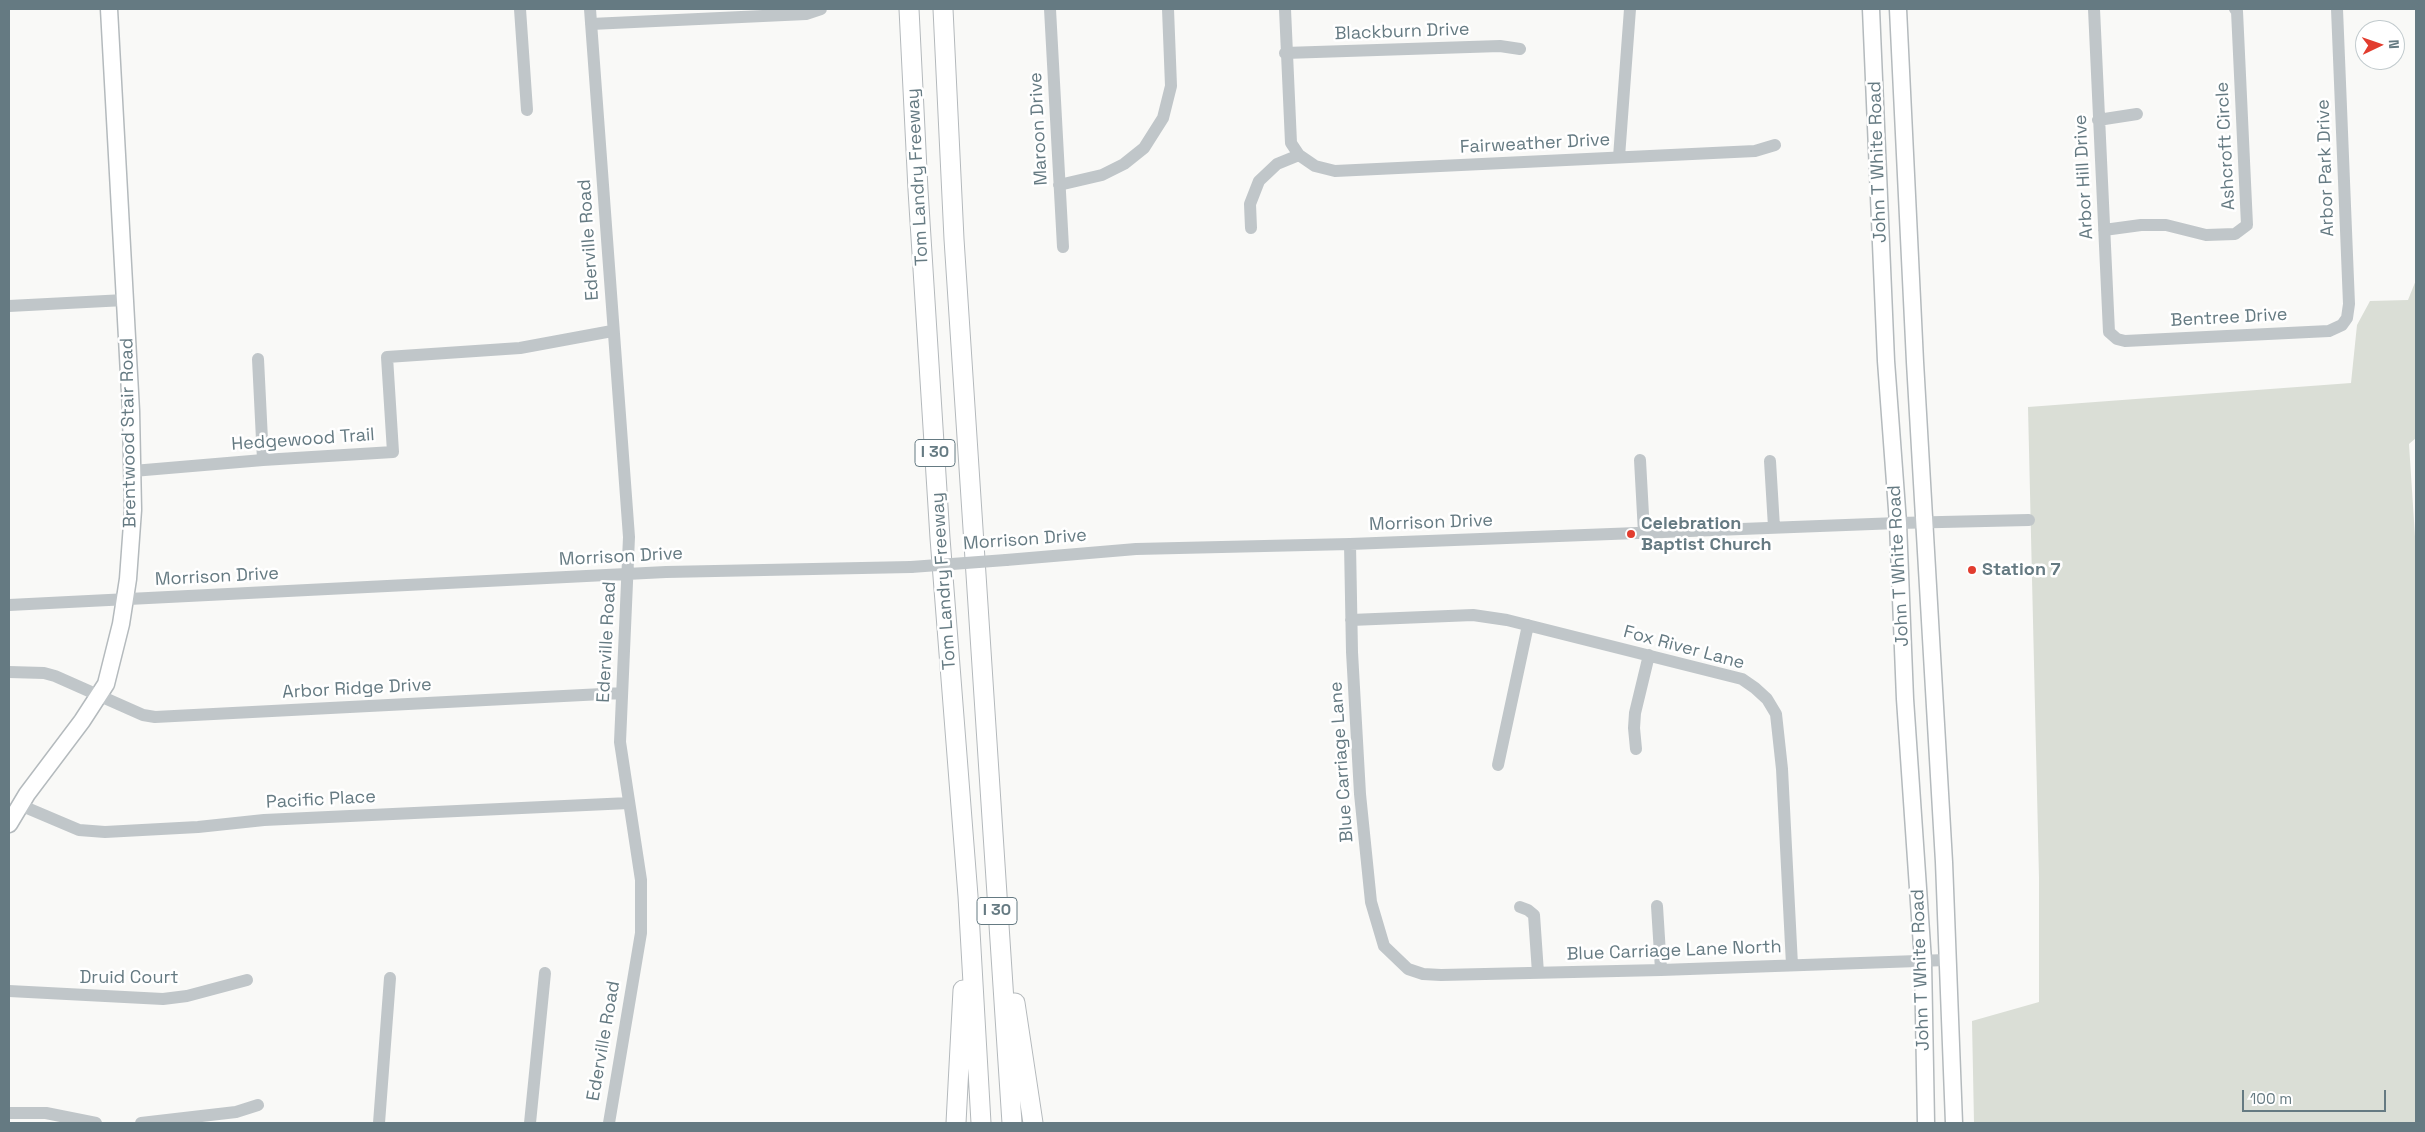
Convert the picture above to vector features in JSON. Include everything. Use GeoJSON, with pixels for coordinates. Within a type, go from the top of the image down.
{"type":"FeatureCollection","features":[{"type":"Feature","properties":{"kind":"highway","name":"Tom Landry Freeway"},"geometry":{"type":"LineString","coordinates":[[909,9],[918,190],[940,538],[968,896],[981,1123]]}},
{"type":"Feature","properties":{"kind":"highway","name":"Tom Landry Freeway"},"geometry":{"type":"LineString","coordinates":[[943,9],[954,238],[1012,1123]]}},
{"type":"Feature","properties":{"kind":"highway"},"geometry":{"type":"LineString","coordinates":[[996,891],[1033,1123]]}},
{"type":"Feature","properties":{"kind":"highway"},"geometry":{"type":"LineString","coordinates":[[956,1123],[968,896]]}},
{"type":"Feature","properties":{"kind":"main road","name":"Brentwood Stair Road"},"geometry":{"type":"LineString","coordinates":[[9,824],[20,805],[82,721],[106,684],[126,599],[133,510],[133,471],[109,9]]}},
{"type":"Feature","properties":{"kind":"main road","name":"John T White Road"},"geometry":{"type":"LineString","coordinates":[[1871,9],[1886,361],[1898,523],[1906,699],[1922,961],[1926,1123]]}},
{"type":"Feature","properties":{"kind":"main road","name":"John T White Road"},"geometry":{"type":"LineString","coordinates":[[1898,9],[1915,362],[1944,862],[1946,960],[1954,1123]]}},
{"type":"Feature","properties":{"kind":"street"},"geometry":{"type":"LineString","coordinates":[[520,9],[526,110]]}},
{"type":"Feature","properties":{"kind":"street","name":"Ederville Road"},"geometry":{"type":"LineString","coordinates":[[590,9],[612,330],[629,537],[620,742],[641,880],[641,932],[609,1123]]}},
{"type":"Feature","properties":{"kind":"street"},"geometry":{"type":"LineString","coordinates":[[591,24],[659,15],[806,14],[822,9]]}},
{"type":"Feature","properties":{"kind":"street","name":"Maroon Drive"},"geometry":{"type":"LineString","coordinates":[[1050,9],[1063,247]]}},
{"type":"Feature","properties":{"kind":"street"},"geometry":{"type":"LineString","coordinates":[[1060,185],[1102,175],[1124,164],[1144,148],[1163,118],[1171,86],[1168,9]]}},
{"type":"Feature","properties":{"kind":"street"},"geometry":{"type":"LineString","coordinates":[[1251,228],[1250,204],[1259,181],[1277,164],[1299,155],[1292,143],[1285,9]]}},
{"type":"Feature","properties":{"kind":"street"},"geometry":{"type":"LineString","coordinates":[[1620,157],[1630,9]]}},
{"type":"Feature","properties":{"kind":"street","name":"Arbor Hill Drive"},"geometry":{"type":"LineString","coordinates":[[2094,9],[2109,332],[2117,340]]}},
{"type":"Feature","properties":{"kind":"street","name":"Ashcroft Circle"},"geometry":{"type":"LineString","coordinates":[[2104,230],[2141,225],[2166,226],[2206,235],[2235,234],[2247,225],[2237,12],[2235,9]]}},
{"type":"Feature","properties":{"kind":"street","name":"Arbor Park Drive"},"geometry":{"type":"LineString","coordinates":[[2338,9],[2349,304],[2347,318],[2342,325]]}},
{"type":"Feature","properties":{"kind":"street","name":"Blackburn Drive"},"geometry":{"type":"LineString","coordinates":[[1286,53],[1500,46],[1520,49]]}},
{"type":"Feature","properties":{"kind":"street"},"geometry":{"type":"LineString","coordinates":[[2098,120],[2137,114]]}},
{"type":"Feature","properties":{"kind":"street","name":"Fairweather Drive"},"geometry":{"type":"LineString","coordinates":[[1299,155],[1315,166],[1335,171],[1755,151],[1775,145]]}},
{"type":"Feature","properties":{"kind":"street"},"geometry":{"type":"LineString","coordinates":[[9,306],[125,300]]}},
{"type":"Feature","properties":{"kind":"street","name":"Bentree Drive"},"geometry":{"type":"LineString","coordinates":[[2117,340],[2329,331],[2342,325]]}},
{"type":"Feature","properties":{"kind":"street","name":"Hedgewood Trail"},"geometry":{"type":"LineString","coordinates":[[133,471],[393,452],[387,357],[520,348],[612,330]]}},
{"type":"Feature","properties":{"kind":"street"},"geometry":{"type":"LineString","coordinates":[[258,359],[263,460]]}},
{"type":"Feature","properties":{"kind":"street"},"geometry":{"type":"LineString","coordinates":[[1640,460],[1644,532]]}},
{"type":"Feature","properties":{"kind":"street"},"geometry":{"type":"LineString","coordinates":[[1770,461],[1774,528]]}},
{"type":"Feature","properties":{"kind":"street","name":"Morrison Drive"},"geometry":{"type":"LineString","coordinates":[[9,605],[666,572],[911,567],[1136,549],[1350,544],[1925,522],[2029,520]]}},
{"type":"Feature","properties":{"kind":"street","name":"Blue Carriage Lane"},"geometry":{"type":"LineString","coordinates":[[1350,544],[1360,794],[1370,902],[1384,946],[1405,966]]}},
{"type":"Feature","properties":{"kind":"street","name":"Fox River Lane"},"geometry":{"type":"LineString","coordinates":[[1352,620],[1473,615],[1528,625],[1742,679],[1766,699],[1776,714],[1782,769],[1792,965]]}},
{"type":"Feature","properties":{"kind":"street"},"geometry":{"type":"LineString","coordinates":[[1498,765],[1528,625]]}},
{"type":"Feature","properties":{"kind":"street"},"geometry":{"type":"LineString","coordinates":[[1636,750],[1635,713],[1649,655]]}},
{"type":"Feature","properties":{"kind":"street","name":"Arbor Ridge Drive"},"geometry":{"type":"LineString","coordinates":[[9,672],[44,673],[144,715],[155,717],[622,693]]}},
{"type":"Feature","properties":{"kind":"street","name":"Pacific Place"},"geometry":{"type":"LineString","coordinates":[[20,805],[79,830],[105,832],[198,827],[264,820],[629,803]]}},
{"type":"Feature","properties":{"kind":"street"},"geometry":{"type":"LineString","coordinates":[[1657,906],[1660,970]]}},
{"type":"Feature","properties":{"kind":"street"},"geometry":{"type":"LineString","coordinates":[[1520,907],[1534,915],[1538,973]]}},
{"type":"Feature","properties":{"kind":"street","name":"Blue Carriage Lane North"},"geometry":{"type":"LineString","coordinates":[[1405,966],[1423,974],[1441,975],[1660,970],[1946,960]]}},
{"type":"Feature","properties":{"kind":"street"},"geometry":{"type":"LineString","coordinates":[[530,1123],[545,973]]}},
{"type":"Feature","properties":{"kind":"street"},"geometry":{"type":"LineString","coordinates":[[379,1123],[390,978]]}},
{"type":"Feature","properties":{"kind":"street","name":"Druid Court"},"geometry":{"type":"LineString","coordinates":[[9,991],[163,999],[187,996],[247,980]]}},
{"type":"Feature","properties":{"kind":"street"},"geometry":{"type":"LineString","coordinates":[[141,1123],[236,1112],[258,1105]]}},
{"type":"Feature","properties":{"kind":"street"},"geometry":{"type":"LineString","coordinates":[[9,1113],[46,1113],[96,1123]]}},
{"type":"Feature","properties":{"kind":"shaded area"},"geometry":{"type":"Polygon","coordinates":[[[2416,280],[2416,438],[2409,444],[2416,552],[2416,1123],[1974,1123],[1972,1021],[2039,1002],[2039,878],[2028,407],[2351,383],[2357,325],[2370,301],[2408,300],[2416,280]]]}},
{"type":"Feature","properties":{"kind":"place","name":"Celebration Baptist Church"},"geometry":{"type":"Point","coordinates":[1631,534]}},
{"type":"Feature","properties":{"kind":"place","name":"Station 7"},"geometry":{"type":"Point","coordinates":[1972,570]}}]}
